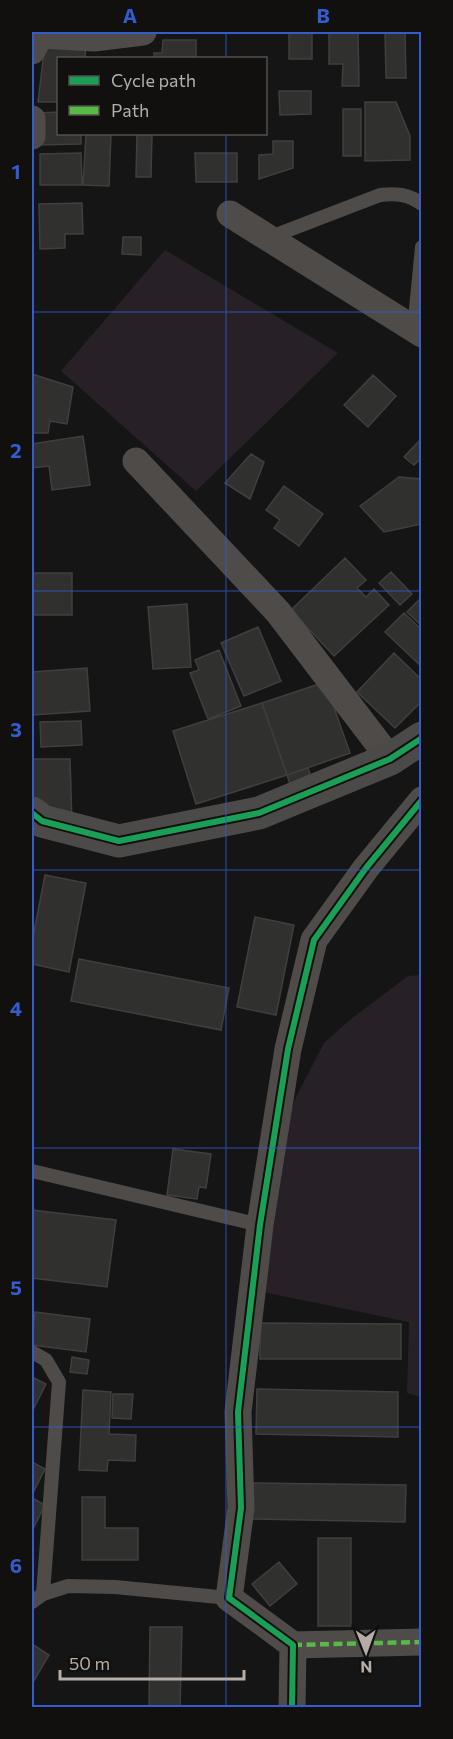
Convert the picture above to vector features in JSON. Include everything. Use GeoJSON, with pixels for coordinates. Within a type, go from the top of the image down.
{"type":"FeatureCollection","features":[{"type":"Feature","properties":{"kind":"street"},"geometry":{"type":"LineString","coordinates":[[32,51],[40,35],[94,38],[143,32]]}},
{"type":"Feature","properties":{"kind":"street"},"geometry":{"type":"LineString","coordinates":[[32,119],[32,136]]}},
{"type":"Feature","properties":{"kind":"street"},"geometry":{"type":"LineString","coordinates":[[230,214],[418,332]]}},
{"type":"Feature","properties":{"kind":"street"},"geometry":{"type":"LineString","coordinates":[[136,461],[278,612],[390,759]]}},
{"type":"Feature","properties":{"kind":"street"},"geometry":{"type":"LineString","coordinates":[[32,813],[42,821],[119,841],[259,813],[390,759],[422,738]]}},
{"type":"Feature","properties":{"kind":"street"},"geometry":{"type":"LineString","coordinates":[[422,800],[366,868],[314,940],[288,1049],[260,1225],[238,1412],[241,1508],[229,1598],[293,1645],[422,1642]]}},
{"type":"Feature","properties":{"kind":"street"},"geometry":{"type":"LineString","coordinates":[[292,1707],[293,1645]]}},
{"type":"Feature","properties":{"kind":"lane"},"geometry":{"type":"LineString","coordinates":[[268,238],[380,195],[400,194],[413,197],[422,204]]}},
{"type":"Feature","properties":{"kind":"lane"},"geometry":{"type":"LineString","coordinates":[[418,332],[422,247]]}},
{"type":"Feature","properties":{"kind":"lane"},"geometry":{"type":"LineString","coordinates":[[32,1171],[260,1225]]}},
{"type":"Feature","properties":{"kind":"lane"},"geometry":{"type":"LineString","coordinates":[[32,1352],[46,1360],[59,1382],[37,1598],[68,1586],[115,1587],[229,1598]]}},
{"type":"Feature","properties":{"kind":"shaded area"},"geometry":{"type":"Polygon","coordinates":[[[165,250],[338,353],[196,491],[61,371],[165,250]]]}},
{"type":"Feature","properties":{"kind":"shaded area"},"geometry":{"type":"Polygon","coordinates":[[[421,975],[421,1397],[407,1393],[409,1322],[263,1292],[264,1219],[294,1101],[324,1043],[351,1019],[408,976],[421,975]]]}},
{"type":"Feature","properties":{"kind":"building"},"geometry":{"type":"Polygon","coordinates":[[[289,32],[312,32],[312,59],[289,59],[289,32]]]}},
{"type":"Feature","properties":{"kind":"building"},"geometry":{"type":"Polygon","coordinates":[[[329,32],[358,32],[359,86],[342,86],[343,64],[329,64],[329,32]]]}},
{"type":"Feature","properties":{"kind":"building"},"geometry":{"type":"Polygon","coordinates":[[[385,32],[405,32],[406,78],[386,78],[385,32]]]}},
{"type":"Feature","properties":{"kind":"building"},"geometry":{"type":"Polygon","coordinates":[[[163,40],[196,40],[196,57],[154,57],[154,53],[162,53],[163,40]]]}},
{"type":"Feature","properties":{"kind":"building"},"geometry":{"type":"Polygon","coordinates":[[[45,43],[86,44],[85,57],[57,57],[57,102],[38,102],[45,43]]]}},
{"type":"Feature","properties":{"kind":"building"},"geometry":{"type":"Polygon","coordinates":[[[279,91],[311,91],[311,114],[280,115],[279,91]]]}},
{"type":"Feature","properties":{"kind":"building"},"geometry":{"type":"Polygon","coordinates":[[[365,102],[396,102],[410,136],[410,160],[365,161],[365,102]]]}},
{"type":"Feature","properties":{"kind":"building"},"geometry":{"type":"Polygon","coordinates":[[[343,109],[361,109],[361,156],[343,156],[343,109]]]}},
{"type":"Feature","properties":{"kind":"building"},"geometry":{"type":"Polygon","coordinates":[[[57,112],[57,135],[81,135],[81,144],[37,145],[37,113],[57,112]]]}},
{"type":"Feature","properties":{"kind":"building"},"geometry":{"type":"Polygon","coordinates":[[[86,135],[111,135],[109,186],[83,185],[86,135]]]}},
{"type":"Feature","properties":{"kind":"building"},"geometry":{"type":"Polygon","coordinates":[[[137,135],[152,135],[151,177],[136,177],[137,135]]]}},
{"type":"Feature","properties":{"kind":"building"},"geometry":{"type":"Polygon","coordinates":[[[273,141],[293,141],[293,168],[259,179],[259,155],[273,154],[273,141]]]}},
{"type":"Feature","properties":{"kind":"building"},"geometry":{"type":"Polygon","coordinates":[[[81,153],[82,185],[40,185],[40,154],[81,153]]]}},
{"type":"Feature","properties":{"kind":"building"},"geometry":{"type":"Polygon","coordinates":[[[195,153],[237,153],[237,182],[196,182],[195,153]]]}},
{"type":"Feature","properties":{"kind":"building"},"geometry":{"type":"Polygon","coordinates":[[[82,203],[83,234],[65,234],[65,248],[40,249],[39,204],[82,203]]]}},
{"type":"Feature","properties":{"kind":"building"},"geometry":{"type":"Polygon","coordinates":[[[123,237],[141,237],[141,255],[122,254],[123,237]]]}},
{"type":"Feature","properties":{"kind":"building"},"geometry":{"type":"Polygon","coordinates":[[[32,374],[73,387],[67,424],[50,421],[48,433],[32,433],[32,374]]]}},
{"type":"Feature","properties":{"kind":"building"},"geometry":{"type":"Polygon","coordinates":[[[373,375],[396,396],[368,427],[344,405],[373,375]]]}},
{"type":"Feature","properties":{"kind":"building"},"geometry":{"type":"Polygon","coordinates":[[[83,436],[90,485],[52,490],[49,466],[32,468],[32,444],[83,436]]]}},
{"type":"Feature","properties":{"kind":"building"},"geometry":{"type":"Polygon","coordinates":[[[422,438],[422,457],[414,465],[404,457],[422,438]]]}},
{"type":"Feature","properties":{"kind":"building"},"geometry":{"type":"Polygon","coordinates":[[[251,454],[264,462],[250,499],[225,483],[251,454]]]}},
{"type":"Feature","properties":{"kind":"building"},"geometry":{"type":"Polygon","coordinates":[[[399,477],[422,479],[422,524],[384,532],[360,506],[399,477]]]}},
{"type":"Feature","properties":{"kind":"building"},"geometry":{"type":"Polygon","coordinates":[[[284,486],[323,514],[299,546],[274,528],[280,520],[266,510],[284,486]]]}},
{"type":"Feature","properties":{"kind":"building"},"geometry":{"type":"Polygon","coordinates":[[[345,558],[366,580],[357,588],[366,597],[374,589],[389,605],[334,656],[291,610],[345,558]]]}},
{"type":"Feature","properties":{"kind":"building"},"geometry":{"type":"Polygon","coordinates":[[[391,572],[412,594],[400,605],[379,583],[391,572]]]}},
{"type":"Feature","properties":{"kind":"building"},"geometry":{"type":"Polygon","coordinates":[[[32,573],[72,573],[72,615],[32,615],[32,573]]]}},
{"type":"Feature","properties":{"kind":"building"},"geometry":{"type":"Polygon","coordinates":[[[422,597],[422,626],[407,612],[422,597]]]}},
{"type":"Feature","properties":{"kind":"building"},"geometry":{"type":"Polygon","coordinates":[[[187,604],[191,667],[153,669],[148,607],[187,604]]]}},
{"type":"Feature","properties":{"kind":"building"},"geometry":{"type":"Polygon","coordinates":[[[404,613],[422,630],[422,667],[385,632],[404,613]]]}},
{"type":"Feature","properties":{"kind":"building"},"geometry":{"type":"Polygon","coordinates":[[[258,627],[281,681],[244,696],[221,643],[258,627]]]}},
{"type":"Feature","properties":{"kind":"building"},"geometry":{"type":"Polygon","coordinates":[[[219,650],[241,706],[208,719],[190,673],[199,670],[195,660],[219,650]]]}},
{"type":"Feature","properties":{"kind":"building"},"geometry":{"type":"Polygon","coordinates":[[[394,653],[422,680],[422,701],[395,728],[357,692],[394,653]]]}},
{"type":"Feature","properties":{"kind":"building"},"geometry":{"type":"Polygon","coordinates":[[[87,668],[90,711],[32,715],[32,672],[87,668]]]}},
{"type":"Feature","properties":{"kind":"building"},"geometry":{"type":"Polygon","coordinates":[[[325,682],[350,753],[287,775],[262,703],[325,682]]]}},
{"type":"Feature","properties":{"kind":"building"},"geometry":{"type":"Polygon","coordinates":[[[262,703],[287,775],[196,804],[173,731],[262,703]]]}},
{"type":"Feature","properties":{"kind":"building"},"geometry":{"type":"Polygon","coordinates":[[[81,721],[82,745],[41,747],[40,722],[81,721]]]}},
{"type":"Feature","properties":{"kind":"building"},"geometry":{"type":"Polygon","coordinates":[[[32,759],[70,759],[72,823],[32,798],[32,759]]]}},
{"type":"Feature","properties":{"kind":"building"},"geometry":{"type":"Polygon","coordinates":[[[308,768],[314,786],[293,794],[287,775],[308,768]]]}},
{"type":"Feature","properties":{"kind":"building"},"geometry":{"type":"Polygon","coordinates":[[[45,875],[86,883],[69,972],[32,964],[32,942],[45,875]]]}},
{"type":"Feature","properties":{"kind":"building"},"geometry":{"type":"Polygon","coordinates":[[[255,917],[294,925],[276,1015],[237,1007],[255,917]]]}},
{"type":"Feature","properties":{"kind":"building"},"geometry":{"type":"Polygon","coordinates":[[[79,959],[229,988],[221,1030],[71,1001],[79,959]]]}},
{"type":"Feature","properties":{"kind":"building"},"geometry":{"type":"Polygon","coordinates":[[[173,1149],[211,1154],[206,1188],[199,1187],[197,1199],[167,1195],[173,1149]]]}},
{"type":"Feature","properties":{"kind":"building"},"geometry":{"type":"Polygon","coordinates":[[[32,1210],[116,1220],[107,1287],[32,1278],[32,1210]]]}},
{"type":"Feature","properties":{"kind":"building"},"geometry":{"type":"Polygon","coordinates":[[[35,1312],[90,1319],[86,1352],[32,1345],[35,1312]]]}},
{"type":"Feature","properties":{"kind":"building"},"geometry":{"type":"Polygon","coordinates":[[[260,1323],[401,1324],[401,1359],[260,1359],[260,1323]]]}},
{"type":"Feature","properties":{"kind":"building"},"geometry":{"type":"Polygon","coordinates":[[[72,1357],[89,1360],[87,1374],[70,1372],[72,1357]]]}},
{"type":"Feature","properties":{"kind":"building"},"geometry":{"type":"Polygon","coordinates":[[[32,1377],[46,1384],[32,1412],[32,1377]]]}},
{"type":"Feature","properties":{"kind":"building"},"geometry":{"type":"Polygon","coordinates":[[[257,1389],[398,1392],[398,1437],[256,1434],[257,1389]]]}},
{"type":"Feature","properties":{"kind":"building"},"geometry":{"type":"Polygon","coordinates":[[[83,1390],[111,1392],[109,1434],[136,1435],[135,1461],[108,1460],[107,1471],[79,1470],[83,1390]]]}},
{"type":"Feature","properties":{"kind":"building"},"geometry":{"type":"Polygon","coordinates":[[[113,1394],[133,1394],[131,1419],[112,1418],[113,1394]]]}},
{"type":"Feature","properties":{"kind":"building"},"geometry":{"type":"Polygon","coordinates":[[[32,1462],[45,1469],[32,1495],[32,1462]]]}},
{"type":"Feature","properties":{"kind":"building"},"geometry":{"type":"Polygon","coordinates":[[[253,1483],[406,1485],[405,1522],[252,1519],[253,1483]]]}},
{"type":"Feature","properties":{"kind":"building"},"geometry":{"type":"Polygon","coordinates":[[[82,1497],[105,1497],[105,1528],[138,1528],[138,1560],[82,1560],[82,1497]]]}},
{"type":"Feature","properties":{"kind":"building"},"geometry":{"type":"Polygon","coordinates":[[[32,1498],[45,1505],[32,1531],[32,1498]]]}},
{"type":"Feature","properties":{"kind":"building"},"geometry":{"type":"Polygon","coordinates":[[[318,1538],[351,1538],[351,1626],[318,1626],[318,1538]]]}},
{"type":"Feature","properties":{"kind":"building"},"geometry":{"type":"Polygon","coordinates":[[[279,1562],[297,1584],[270,1606],[252,1584],[279,1562]]]}},
{"type":"Feature","properties":{"kind":"building"},"geometry":{"type":"Polygon","coordinates":[[[150,1627],[182,1627],[180,1708],[149,1708],[150,1627]]]}},
{"type":"Feature","properties":{"kind":"building"},"geometry":{"type":"Polygon","coordinates":[[[32,1644],[49,1655],[32,1684],[32,1644]]]}},
{"type":"Feature","properties":{"kind":"marked path"},"geometry":{"type":"LineString","coordinates":[[293,1645],[422,1642]]}},
{"type":"Feature","properties":{"kind":"cycle path"},"geometry":{"type":"LineString","coordinates":[[32,813],[42,821],[119,841],[259,813],[390,759],[422,738]]}},
{"type":"Feature","properties":{"kind":"cycle path"},"geometry":{"type":"LineString","coordinates":[[292,1708],[293,1645],[229,1598],[241,1508],[238,1412],[260,1225],[288,1049],[314,940],[366,868],[422,800]]}}]}
